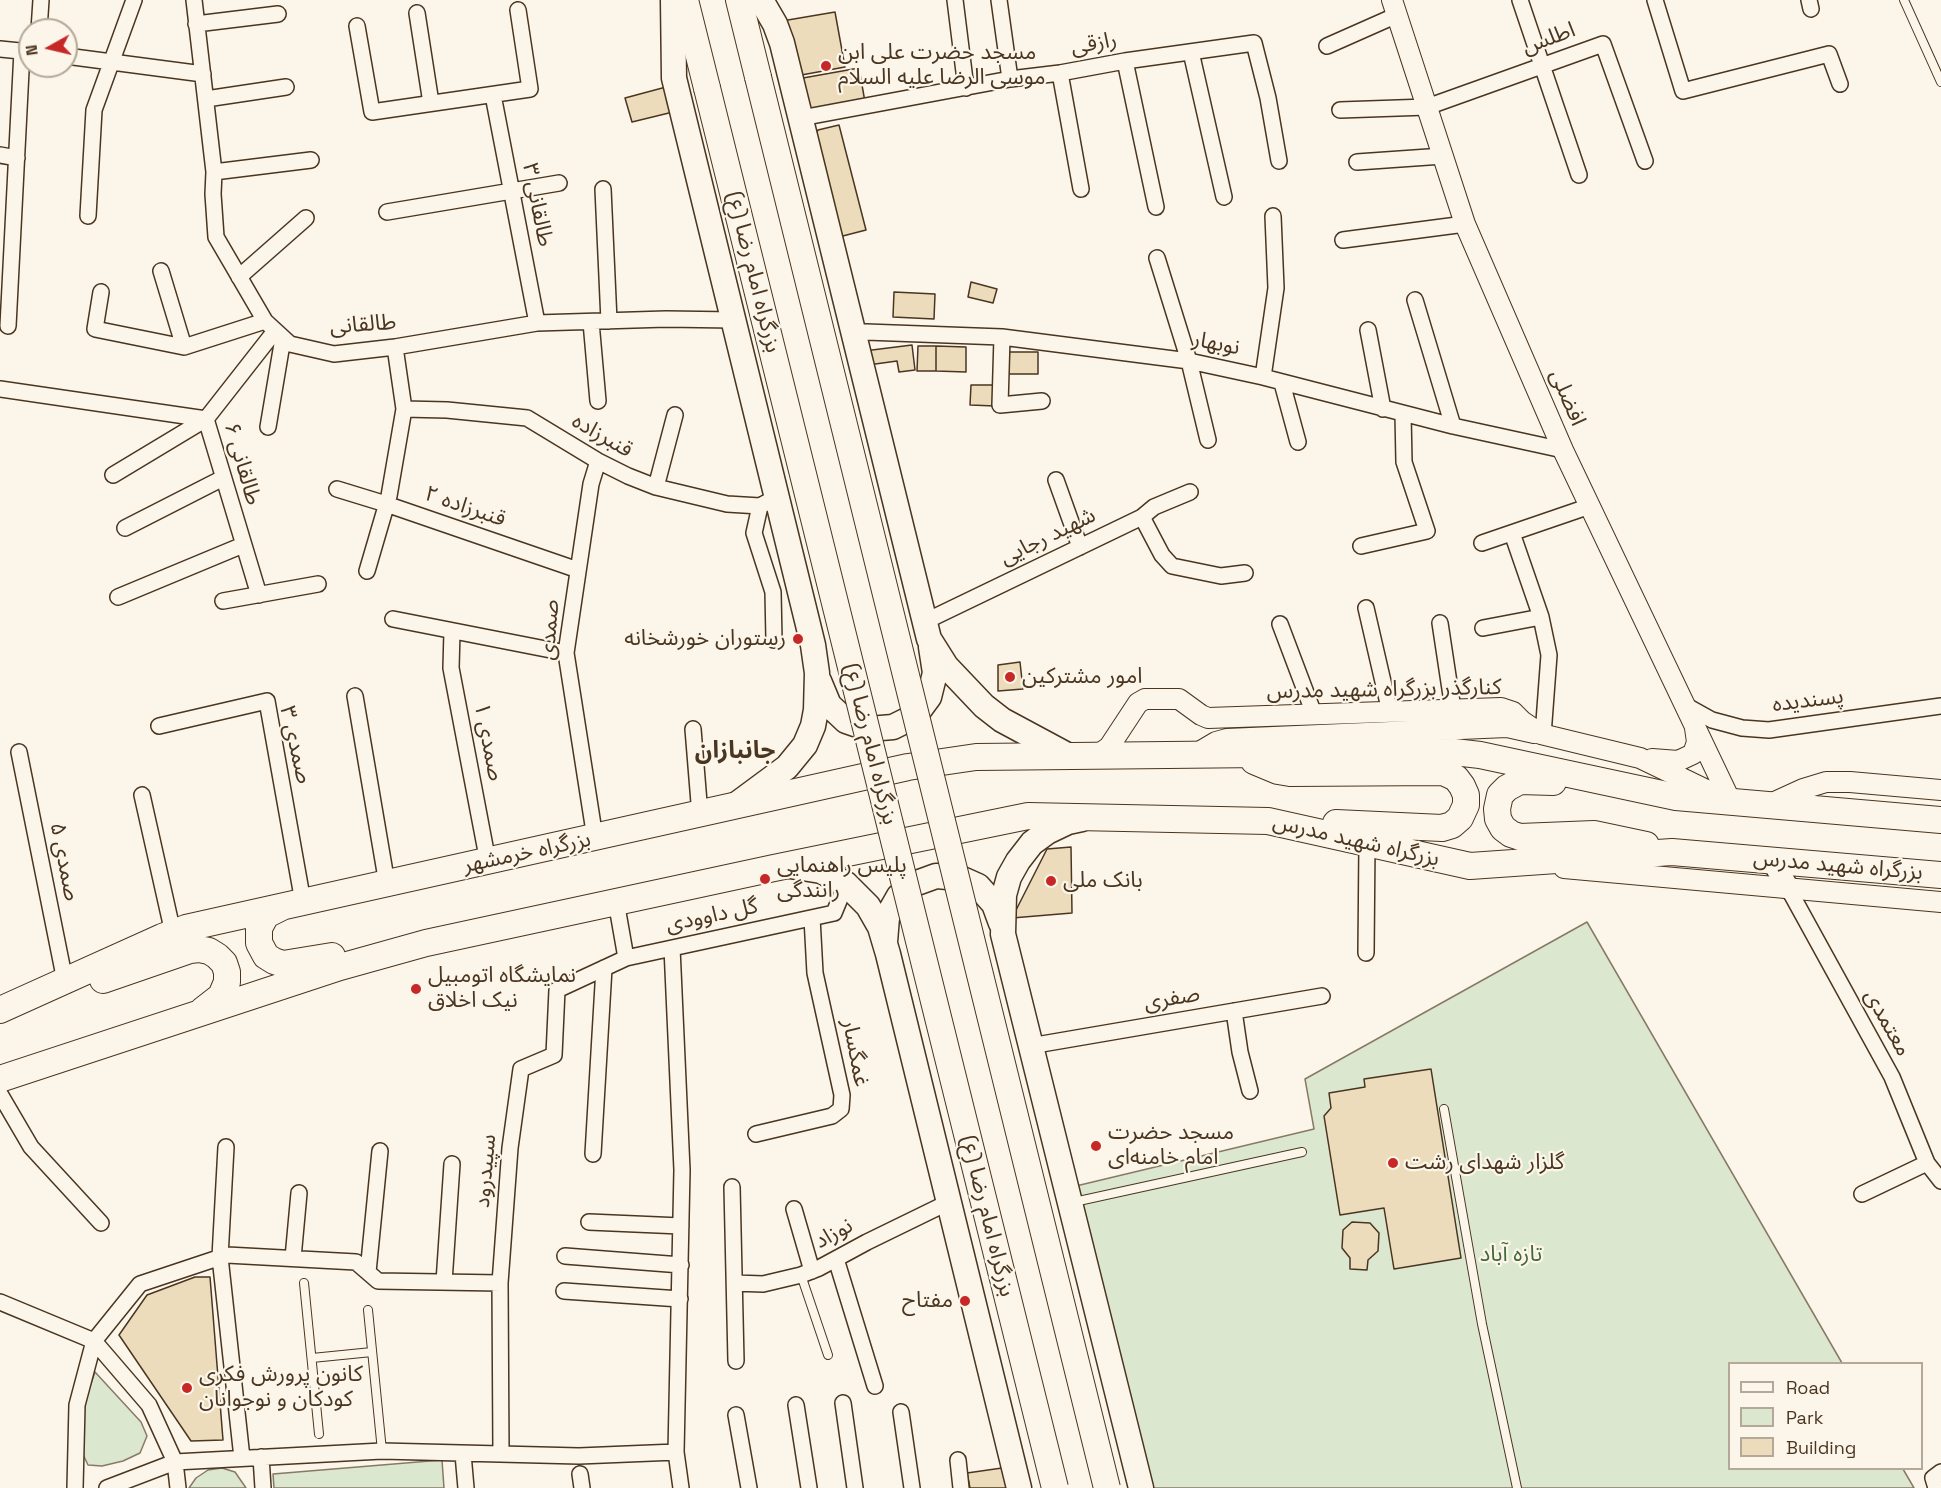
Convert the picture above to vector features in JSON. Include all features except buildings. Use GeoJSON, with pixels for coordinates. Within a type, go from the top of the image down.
{"type":"FeatureCollection","features":[{"type":"Feature","properties":{"kind":"highway","name":"بزرگراه امام رضا (ع)"},"geometry":{"type":"LineString","coordinates":[[686,0],[1054,1488]]}},
{"type":"Feature","properties":{"kind":"highway"},"geometry":{"type":"LineString","coordinates":[[739,0],[1107,1488]]}},
{"type":"Feature","properties":{"kind":"highway"},"geometry":{"type":"LineString","coordinates":[[1078,756],[1461,752],[1677,797],[1941,820]]}},
{"type":"Feature","properties":{"kind":"highway"},"geometry":{"type":"LineString","coordinates":[[1240,755],[1278,771],[1290,773],[1443,772],[1456,778],[1466,795],[1466,805],[1460,819],[1442,828],[1255,819]]}},
{"type":"Feature","properties":{"kind":"highway","name":"بزرگراه خرمشهر"},"geometry":{"type":"LineString","coordinates":[[0,1010],[173,933],[294,904],[940,761],[992,756],[1078,756]]}},
{"type":"Feature","properties":{"kind":"highway"},"geometry":{"type":"LineString","coordinates":[[1625,786],[1521,781],[1511,785],[1500,795],[1497,814],[1503,828],[1520,837],[1599,834],[1678,852]]}},
{"type":"Feature","properties":{"kind":"highway","name":"بزرگراه شهید مدرس"},"geometry":{"type":"LineString","coordinates":[[774,868],[1012,818],[1037,816],[1255,819],[1465,865],[1678,852],[1941,875]]}},
{"type":"Feature","properties":{"kind":"highway"},"geometry":{"type":"LineString","coordinates":[[0,1079],[369,958],[472,932],[774,868]]}},
{"type":"Feature","properties":{"kind":"highway"},"geometry":{"type":"LineString","coordinates":[[294,904],[275,909],[266,915],[258,933],[263,952],[274,961],[283,964],[472,932]]}},
{"type":"Feature","properties":{"kind":"highway"},"geometry":{"type":"LineString","coordinates":[[0,1016],[184,952],[204,949],[218,956],[224,963],[227,982],[223,992],[216,1000],[192,1016]]}},
{"type":"Feature","properties":{"kind":"main road","name":"بزرگراه امام رضا (ع)"},"geometry":{"type":"LineString","coordinates":[[673,0],[674,78],[734,320],[768,501],[813,645],[817,673],[815,718],[802,751],[777,776],[741,802],[712,812]]}},
{"type":"Feature","properties":{"kind":"main road"},"geometry":{"type":"LineString","coordinates":[[761,0],[780,34],[935,668],[932,692],[915,716],[898,726],[884,729],[855,726],[842,719],[826,701],[817,673]]}},
{"type":"Feature","properties":{"kind":"main road"},"geometry":{"type":"LineString","coordinates":[[926,628],[932,645],[946,666],[980,702],[1002,720],[1078,756]]}},
{"type":"Feature","properties":{"kind":"main road"},"geometry":{"type":"LineString","coordinates":[[1002,931],[1002,909],[1006,886],[1013,869],[1026,850],[1039,837],[1063,824],[1086,818],[1105,817]]}},
{"type":"Feature","properties":{"kind":"main road"},"geometry":{"type":"LineString","coordinates":[[1772,860],[1788,888]]}},
{"type":"Feature","properties":{"kind":"main road"},"geometry":{"type":"LineString","coordinates":[[774,868],[793,866],[812,869],[846,884],[871,910],[880,927],[888,952]]}},
{"type":"Feature","properties":{"kind":"main road"},"geometry":{"type":"LineString","coordinates":[[888,952],[885,927],[893,904],[909,886],[932,877],[956,877],[978,886],[994,904],[1141,1488]]}},
{"type":"Feature","properties":{"kind":"main road","name":"بزرگراه امام رضا (ع)"},"geometry":{"type":"LineString","coordinates":[[888,952],[1020,1488]]}},
{"type":"Feature","properties":{"kind":"street"},"geometry":{"type":"LineString","coordinates":[[40,18],[41,0]]}},
{"type":"Feature","properties":{"kind":"street"},"geometry":{"type":"LineString","coordinates":[[88,216],[94,110],[134,0]]}},
{"type":"Feature","properties":{"kind":"street"},"geometry":{"type":"LineString","coordinates":[[194,0],[214,172],[216,237],[274,330],[268,427]]}},
{"type":"Feature","properties":{"kind":"street"},"geometry":{"type":"LineString","coordinates":[[955,0],[966,88]]}},
{"type":"Feature","properties":{"kind":"street"},"geometry":{"type":"LineString","coordinates":[[999,0],[1010,79]]}},
{"type":"Feature","properties":{"kind":"street"},"geometry":{"type":"LineString","coordinates":[[1520,0],[1579,175]]}},
{"type":"Feature","properties":{"kind":"street"},"geometry":{"type":"LineString","coordinates":[[1655,0],[1683,91],[1829,54],[1840,84]]}},
{"type":"Feature","properties":{"kind":"street"},"geometry":{"type":"LineString","coordinates":[[1327,46],[1394,7]]}},
{"type":"Feature","properties":{"kind":"street","name":"افضلی"},"geometry":{"type":"LineString","coordinates":[[1394,7],[1465,224],[1563,450],[1731,802]]}},
{"type":"Feature","properties":{"kind":"street"},"geometry":{"type":"LineString","coordinates":[[357,26],[372,112],[530,89],[518,10]]}},
{"type":"Feature","properties":{"kind":"street"},"geometry":{"type":"LineString","coordinates":[[417,13],[431,104]]}},
{"type":"Feature","properties":{"kind":"street"},"geometry":{"type":"LineString","coordinates":[[196,24],[278,14]]}},
{"type":"Feature","properties":{"kind":"street","name":"رازقی"},"geometry":{"type":"LineString","coordinates":[[801,118],[1010,79],[1254,42],[1268,98],[1279,161]]}},
{"type":"Feature","properties":{"kind":"street","name":"اطلس"},"geometry":{"type":"LineString","coordinates":[[1340,110],[1427,107],[1603,44],[1645,161]]}},
{"type":"Feature","properties":{"kind":"street"},"geometry":{"type":"LineString","coordinates":[[0,49],[18,50]]}},
{"type":"Feature","properties":{"kind":"street"},"geometry":{"type":"LineString","coordinates":[[1191,52],[1224,197]]}},
{"type":"Feature","properties":{"kind":"street"},"geometry":{"type":"LineString","coordinates":[[78,57],[203,74]]}},
{"type":"Feature","properties":{"kind":"street"},"geometry":{"type":"LineString","coordinates":[[1125,61],[1156,207]]}},
{"type":"Feature","properties":{"kind":"street"},"geometry":{"type":"LineString","coordinates":[[1060,73],[1081,189]]}},
{"type":"Feature","properties":{"kind":"street"},"geometry":{"type":"LineString","coordinates":[[8,326],[5,275],[7,213],[17,158],[24,78]]}},
{"type":"Feature","properties":{"kind":"street"},"geometry":{"type":"LineString","coordinates":[[206,99],[286,87]]}},
{"type":"Feature","properties":{"kind":"street","name":"طالقانی ۳"},"geometry":{"type":"LineString","coordinates":[[494,95],[537,323]]}},
{"type":"Feature","properties":{"kind":"street"},"geometry":{"type":"LineString","coordinates":[[0,156],[17,158]]}},
{"type":"Feature","properties":{"kind":"street"},"geometry":{"type":"LineString","coordinates":[[1357,162],[1443,156]]}},
{"type":"Feature","properties":{"kind":"street"},"geometry":{"type":"LineString","coordinates":[[214,172],[311,160]]}},
{"type":"Feature","properties":{"kind":"street"},"geometry":{"type":"LineString","coordinates":[[387,212],[559,183]]}},
{"type":"Feature","properties":{"kind":"street"},"geometry":{"type":"LineString","coordinates":[[603,189],[609,321]]}},
{"type":"Feature","properties":{"kind":"street"},"geometry":{"type":"LineString","coordinates":[[1263,377],[1276,288],[1273,216]]}},
{"type":"Feature","properties":{"kind":"street"},"geometry":{"type":"LineString","coordinates":[[239,277],[306,218]]}},
{"type":"Feature","properties":{"kind":"street"},"geometry":{"type":"LineString","coordinates":[[1343,240],[1465,224]]}},
{"type":"Feature","properties":{"kind":"street"},"geometry":{"type":"LineString","coordinates":[[1157,258],[1189,361],[1208,440]]}},
{"type":"Feature","properties":{"kind":"street"},"geometry":{"type":"LineString","coordinates":[[161,271],[184,347]]}},
{"type":"Feature","properties":{"kind":"street"},"geometry":{"type":"LineString","coordinates":[[101,292],[95,329],[184,347],[274,330]]}},
{"type":"Feature","properties":{"kind":"street"},"geometry":{"type":"LineString","coordinates":[[1415,300],[1453,426]]}},
{"type":"Feature","properties":{"kind":"street","name":"طالقانی"},"geometry":{"type":"LineString","coordinates":[[274,330],[290,344],[334,354],[395,347],[537,323],[666,319],[734,320]]}},
{"type":"Feature","properties":{"kind":"street"},"geometry":{"type":"LineString","coordinates":[[591,322],[598,401]]}},
{"type":"Feature","properties":{"kind":"street","name":"طالقانی ۶"},"geometry":{"type":"LineString","coordinates":[[259,595],[206,419],[274,330]]}},
{"type":"Feature","properties":{"kind":"street"},"geometry":{"type":"LineString","coordinates":[[1368,330],[1383,409]]}},
{"type":"Feature","properties":{"kind":"street","name":"نوبهار"},"geometry":{"type":"LineString","coordinates":[[854,334],[866,332],[1002,337],[1189,361],[1263,377],[1453,426],[1563,450]]}},
{"type":"Feature","properties":{"kind":"street"},"geometry":{"type":"LineString","coordinates":[[1002,337],[1000,405],[1042,401]]}},
{"type":"Feature","properties":{"kind":"street"},"geometry":{"type":"LineString","coordinates":[[367,571],[386,504],[404,409],[395,347]]}},
{"type":"Feature","properties":{"kind":"street"},"geometry":{"type":"LineString","coordinates":[[1282,382],[1298,442]]}},
{"type":"Feature","properties":{"kind":"street"},"geometry":{"type":"LineString","coordinates":[[0,389],[206,419]]}},
{"type":"Feature","properties":{"kind":"street","name":"قنبرزاده"},"geometry":{"type":"LineString","coordinates":[[404,409],[447,410],[527,418],[598,461],[656,487],[728,504],[768,501]]}},
{"type":"Feature","properties":{"kind":"street"},"geometry":{"type":"LineString","coordinates":[[1361,546],[1427,531],[1404,462],[1403,414]]}},
{"type":"Feature","properties":{"kind":"street"},"geometry":{"type":"LineString","coordinates":[[656,487],[675,415]]}},
{"type":"Feature","properties":{"kind":"street"},"geometry":{"type":"LineString","coordinates":[[113,476],[206,419]]}},
{"type":"Feature","properties":{"kind":"street","name":"صمدی"},"geometry":{"type":"LineString","coordinates":[[595,838],[566,653],[591,484],[598,461]]}},
{"type":"Feature","properties":{"kind":"street"},"geometry":{"type":"LineString","coordinates":[[125,528],[223,478]]}},
{"type":"Feature","properties":{"kind":"street"},"geometry":{"type":"LineString","coordinates":[[1056,480],[1080,547]]}},
{"type":"Feature","properties":{"kind":"street","name":"قنبرزاده ۲"},"geometry":{"type":"LineString","coordinates":[[337,489],[578,570]]}},
{"type":"Feature","properties":{"kind":"street","name":"شهید رجایی"},"geometry":{"type":"LineString","coordinates":[[926,628],[1142,517],[1154,507],[1190,492]]}},
{"type":"Feature","properties":{"kind":"street"},"geometry":{"type":"LineString","coordinates":[[768,501],[754,533],[773,592],[774,640]]}},
{"type":"Feature","properties":{"kind":"street"},"geometry":{"type":"LineString","coordinates":[[1482,543],[1590,506]]}},
{"type":"Feature","properties":{"kind":"street"},"geometry":{"type":"LineString","coordinates":[[1142,517],[1162,555],[1172,566],[1221,576],[1245,573]]}},
{"type":"Feature","properties":{"kind":"street"},"geometry":{"type":"LineString","coordinates":[[1192,756],[1216,742],[1227,739],[1507,727],[1543,735],[1549,655],[1541,617],[1512,533]]}},
{"type":"Feature","properties":{"kind":"street"},"geometry":{"type":"LineString","coordinates":[[118,597],[243,545]]}},
{"type":"Feature","properties":{"kind":"street"},"geometry":{"type":"LineString","coordinates":[[223,601],[318,584]]}},
{"type":"Feature","properties":{"kind":"street"},"geometry":{"type":"LineString","coordinates":[[1366,608],[1390,712]]}},
{"type":"Feature","properties":{"kind":"street"},"geometry":{"type":"LineString","coordinates":[[1483,628],[1541,617]]}},
{"type":"Feature","properties":{"kind":"street"},"geometry":{"type":"LineString","coordinates":[[393,619],[566,653]]}},
{"type":"Feature","properties":{"kind":"street"},"geometry":{"type":"LineString","coordinates":[[1440,623],[1453,709]]}},
{"type":"Feature","properties":{"kind":"street"},"geometry":{"type":"LineString","coordinates":[[1280,624],[1314,714]]}},
{"type":"Feature","properties":{"kind":"street","name":"صمدی ۱"},"geometry":{"type":"LineString","coordinates":[[452,631],[451,668],[488,862]]}},
{"type":"Feature","properties":{"kind":"street"},"geometry":{"type":"LineString","coordinates":[[355,696],[387,884]]}},
{"type":"Feature","properties":{"kind":"street","name":"کنارگذر بزرگراه شهید مدرس"},"geometry":{"type":"LineString","coordinates":[[1078,756],[1099,754],[1109,747],[1138,703],[1145,699],[1179,699],[1201,716],[1208,718],[1507,709],[1543,735],[1636,756],[1731,802]]}},
{"type":"Feature","properties":{"kind":"street","name":"صمدی ۳"},"geometry":{"type":"LineString","coordinates":[[159,726],[267,701],[294,904]]}},
{"type":"Feature","properties":{"kind":"street","name":"پسندیده"},"geometry":{"type":"LineString","coordinates":[[1685,705],[1712,720],[1742,728],[1769,729],[1941,706]]}},
{"type":"Feature","properties":{"kind":"street"},"geometry":{"type":"LineString","coordinates":[[1636,756],[1676,761],[1686,759],[1697,747],[1693,723]]}},
{"type":"Feature","properties":{"kind":"street"},"geometry":{"type":"LineString","coordinates":[[693,729],[712,812]]}},
{"type":"Feature","properties":{"kind":"street","name":"صمدی ۵"},"geometry":{"type":"LineString","coordinates":[[19,752],[65,981]]}},
{"type":"Feature","properties":{"kind":"street"},"geometry":{"type":"LineString","coordinates":[[1767,805],[1827,782],[1941,790]]}},
{"type":"Feature","properties":{"kind":"street"},"geometry":{"type":"LineString","coordinates":[[142,795],[173,933]]}},
{"type":"Feature","properties":{"kind":"street"},"geometry":{"type":"LineString","coordinates":[[1366,953],[1367,843]]}},
{"type":"Feature","properties":{"kind":"street"},"geometry":{"type":"LineString","coordinates":[[1501,862],[1941,902]]}},
{"type":"Feature","properties":{"kind":"street","name":"گل داوودی"},"geometry":{"type":"LineString","coordinates":[[626,958],[834,913],[846,884]]}},
{"type":"Feature","properties":{"kind":"street","name":"معتمدی"},"geometry":{"type":"LineString","coordinates":[[1788,888],[1892,1077],[1927,1163],[1941,1181]]}},
{"type":"Feature","properties":{"kind":"street"},"geometry":{"type":"LineString","coordinates":[[616,901],[626,958]]}},
{"type":"Feature","properties":{"kind":"street","name":"غمگسار"},"geometry":{"type":"LineString","coordinates":[[756,1134],[832,1116],[841,1109],[842,1095],[815,973],[812,918]]}},
{"type":"Feature","properties":{"kind":"street"},"geometry":{"type":"LineString","coordinates":[[672,948],[682,1170],[676,1452],[681,1488]]}},
{"type":"Feature","properties":{"kind":"street","name":"سپیدرود"},"geometry":{"type":"LineString","coordinates":[[501,1454],[500,1283],[510,1148],[521,1069],[554,1055],[556,990],[626,958]]}},
{"type":"Feature","properties":{"kind":"street"},"geometry":{"type":"LineString","coordinates":[[592,1154],[604,968]]}},
{"type":"Feature","properties":{"kind":"street","name":"صفری"},"geometry":{"type":"LineString","coordinates":[[1030,1046],[1322,996]]}},
{"type":"Feature","properties":{"kind":"street"},"geometry":{"type":"LineString","coordinates":[[1234,1011],[1240,1052],[1250,1091]]}},
{"type":"Feature","properties":{"kind":"street"},"geometry":{"type":"LineString","coordinates":[[0,1094],[31,1147],[101,1223]]}},
{"type":"Feature","properties":{"kind":"street"},"geometry":{"type":"LineString","coordinates":[[226,1146],[219,1257],[242,1458]]}},
{"type":"Feature","properties":{"kind":"street"},"geometry":{"type":"LineString","coordinates":[[368,1272],[380,1150]]}},
{"type":"Feature","properties":{"kind":"street"},"geometry":{"type":"LineString","coordinates":[[1862,1194],[1927,1163]]}},
{"type":"Feature","properties":{"kind":"street"},"geometry":{"type":"LineString","coordinates":[[444,1282],[452,1164]]}},
{"type":"Feature","properties":{"kind":"street"},"geometry":{"type":"LineString","coordinates":[[732,1187],[736,1361]]}},
{"type":"Feature","properties":{"kind":"street"},"geometry":{"type":"LineString","coordinates":[[293,1258],[299,1193]]}},
{"type":"Feature","properties":{"kind":"street","name":"نوزاد"},"geometry":{"type":"LineString","coordinates":[[735,1283],[762,1284],[806,1273],[949,1202]]}},
{"type":"Feature","properties":{"kind":"street"},"geometry":{"type":"LineString","coordinates":[[794,1209],[806,1273]]}},
{"type":"Feature","properties":{"kind":"street"},"geometry":{"type":"LineString","coordinates":[[589,1222],[681,1226]]}},
{"type":"Feature","properties":{"kind":"street"},"geometry":{"type":"LineString","coordinates":[[75,1488],[77,1405],[94,1341],[140,1284],[227,1255],[357,1262],[378,1281],[500,1283]]}},
{"type":"Feature","properties":{"kind":"street"},"geometry":{"type":"LineString","coordinates":[[565,1256],[681,1265]]}},
{"type":"Feature","properties":{"kind":"street"},"geometry":{"type":"LineString","coordinates":[[836,1259],[875,1386]]}},
{"type":"Feature","properties":{"kind":"street"},"geometry":{"type":"LineString","coordinates":[[564,1291],[680,1299]]}},
{"type":"Feature","properties":{"kind":"street"},"geometry":{"type":"LineString","coordinates":[[0,1302],[94,1341],[148,1405],[176,1462],[178,1488]]}},
{"type":"Feature","properties":{"kind":"street"},"geometry":{"type":"LineString","coordinates":[[843,1403],[855,1488]]}},
{"type":"Feature","properties":{"kind":"street"},"geometry":{"type":"LineString","coordinates":[[796,1405],[809,1488]]}},
{"type":"Feature","properties":{"kind":"street"},"geometry":{"type":"LineString","coordinates":[[901,1412],[912,1488]]}},
{"type":"Feature","properties":{"kind":"street"},"geometry":{"type":"LineString","coordinates":[[736,1415],[748,1488]]}},
{"type":"Feature","properties":{"kind":"street"},"geometry":{"type":"LineString","coordinates":[[107,1488],[176,1462],[382,1451],[579,1456],[676,1452]]}},
{"type":"Feature","properties":{"kind":"street"},"geometry":{"type":"LineString","coordinates":[[463,1454],[466,1488]]}},
{"type":"Feature","properties":{"kind":"street"},"geometry":{"type":"LineString","coordinates":[[261,1457],[263,1488]]}},
{"type":"Feature","properties":{"kind":"street"},"geometry":{"type":"LineString","coordinates":[[958,1460],[961,1488]]}},
{"type":"Feature","properties":{"kind":"street"},"geometry":{"type":"LineString","coordinates":[[1936,1488],[1934,1478],[1941,1472]]}},
{"type":"Feature","properties":{"kind":"lane"},"geometry":{"type":"LineString","coordinates":[[1904,0],[1941,82]]}},
{"type":"Feature","properties":{"kind":"lane"},"geometry":{"type":"LineString","coordinates":[[1444,1109],[1482,1324],[1517,1488]]}},
{"type":"Feature","properties":{"kind":"lane"},"geometry":{"type":"LineString","coordinates":[[1070,1203],[1302,1152]]}},
{"type":"Feature","properties":{"kind":"lane"},"geometry":{"type":"LineString","coordinates":[[806,1273],[828,1355]]}},
{"type":"Feature","properties":{"kind":"lane"},"geometry":{"type":"LineString","coordinates":[[304,1283],[319,1434]]}},
{"type":"Feature","properties":{"kind":"lane"},"geometry":{"type":"LineString","coordinates":[[368,1310],[382,1451]]}},
{"type":"Feature","properties":{"kind":"lane"},"geometry":{"type":"LineString","coordinates":[[312,1358],[372,1352]]}},
{"type":"Feature","properties":{"kind":"green space","name":"تازه آباد"},"geometry":{"type":"Polygon","coordinates":[[[1587,922],[1841,1362],[1728,1362],[1728,1470],[1904,1470],[1914,1488],[1150,1488],[1076,1186],[1314,1129],[1305,1079],[1587,922]]]}},
{"type":"Feature","properties":{"kind":"green space"},"geometry":{"type":"Polygon","coordinates":[[[95,1372],[141,1422],[147,1436],[140,1453],[123,1461],[102,1466],[88,1465],[81,1450],[81,1412],[95,1372]]]}},
{"type":"Feature","properties":{"kind":"green space"},"geometry":{"type":"Polygon","coordinates":[[[442,1460],[444,1488],[274,1488],[273,1474],[442,1460]]]}},
{"type":"Feature","properties":{"kind":"green space"},"geometry":{"type":"Polygon","coordinates":[[[222,1468],[235,1472],[246,1488],[189,1488],[196,1478],[208,1470],[222,1468]]]}},
{"type":"Feature","properties":{"kind":"place","name":"مسجد حضرت علی ابن موسی الرضا علیه السلام"},"geometry":{"type":"Point","coordinates":[826,66]}},
{"type":"Feature","properties":{"kind":"place","name":"رستوران خورشخانه"},"geometry":{"type":"Point","coordinates":[798,639]}},
{"type":"Feature","properties":{"kind":"place","name":"امور مشترکین"},"geometry":{"type":"Point","coordinates":[1010,677]}},
{"type":"Feature","properties":{"kind":"place","name":"پلیس راهنمایی رانندگی"},"geometry":{"type":"Point","coordinates":[765,879]}},
{"type":"Feature","properties":{"kind":"place","name":"بانک ملی"},"geometry":{"type":"Point","coordinates":[1051,881]}},
{"type":"Feature","properties":{"kind":"place","name":"نمایشگاه اتومبیل نیک اخلاق"},"geometry":{"type":"Point","coordinates":[416,989]}},
{"type":"Feature","properties":{"kind":"place","name":"مسجد حضرت امام خامنه‌ای"},"geometry":{"type":"Point","coordinates":[1096,1146]}},
{"type":"Feature","properties":{"kind":"place","name":"گلزار شهدای رشت"},"geometry":{"type":"Point","coordinates":[1393,1163]}},
{"type":"Feature","properties":{"kind":"place","name":"مفتاح"},"geometry":{"type":"Point","coordinates":[965,1301]}},
{"type":"Feature","properties":{"kind":"place","name":"کانون پرورش فکری کودکان و نوجوانان"},"geometry":{"type":"Point","coordinates":[187,1388]}},
{"type":"Feature","properties":{"kind":"district","name":"جانبازان"},"geometry":{"type":"Point","coordinates":[735,751]}}]}
